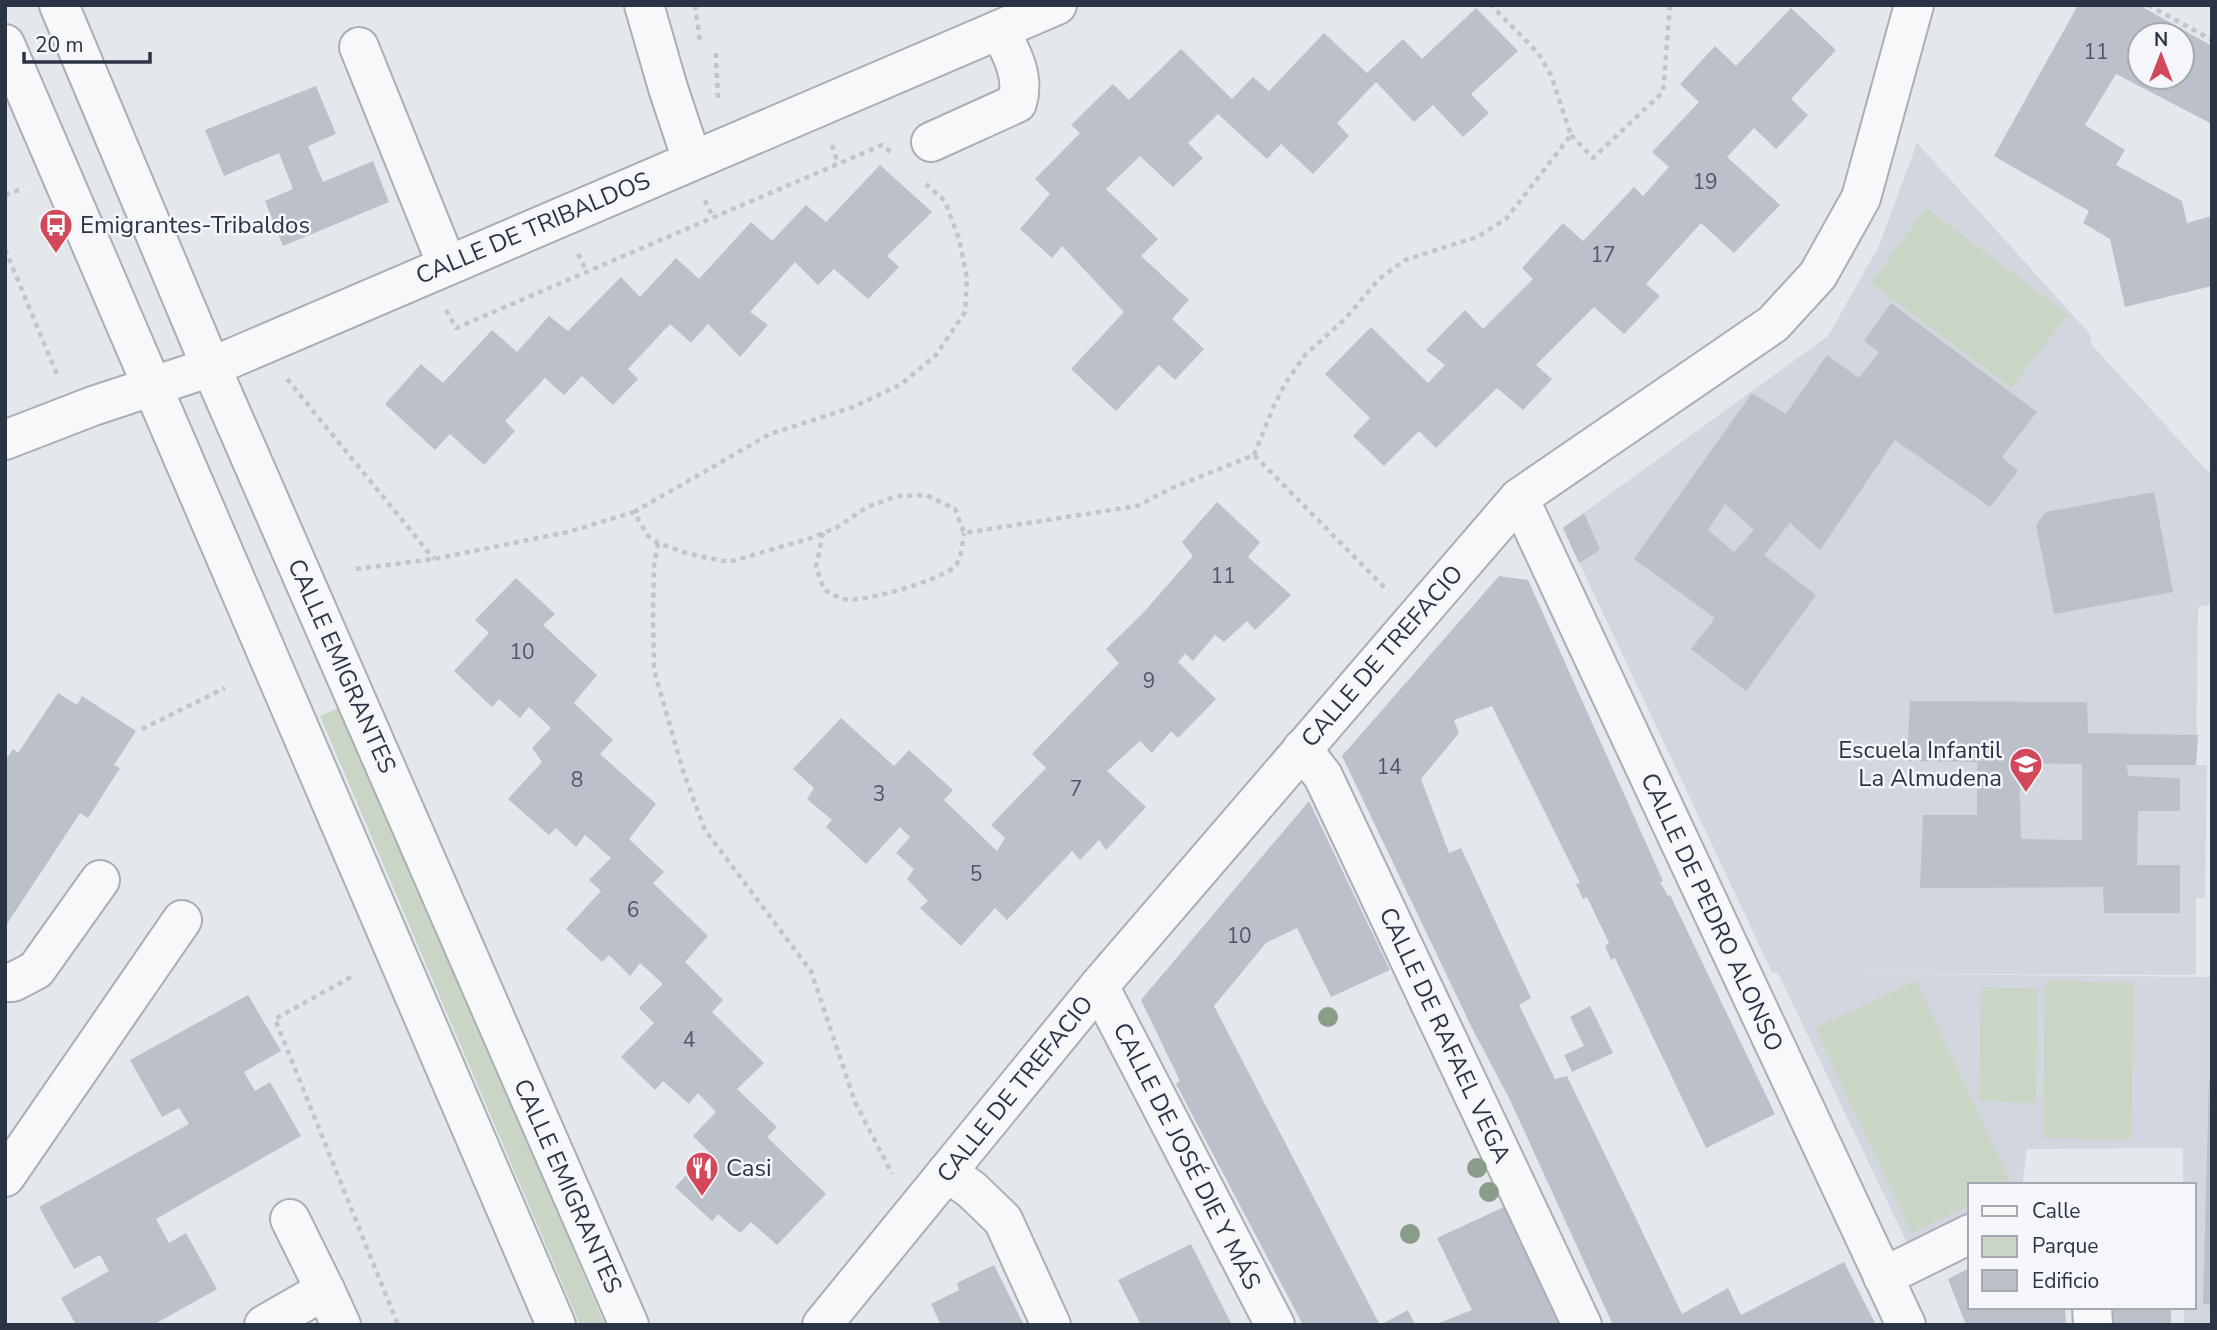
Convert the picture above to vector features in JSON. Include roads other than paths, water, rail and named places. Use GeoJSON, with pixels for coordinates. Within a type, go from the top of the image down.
{"type":"FeatureCollection","features":[{"type":"Feature","properties":{"kind":"street","name":"CALLE EMIGRANTES"},"geometry":{"type":"LineString","coordinates":[[59,5],[211,367],[629,1325]]}},
{"type":"Feature","properties":{"kind":"street"},"geometry":{"type":"LineString","coordinates":[[644,5],[692,160]]}},
{"type":"Feature","properties":{"kind":"street","name":"CALLE DE TRIBALDOS"},"geometry":{"type":"LineString","coordinates":[[5,440],[93,406],[152,388],[444,283],[692,160],[1057,5]]}},
{"type":"Feature","properties":{"kind":"street","name":"CALLE DE TREFACIO"},"geometry":{"type":"LineString","coordinates":[[822,1325],[1099,986],[1519,498],[1773,324],[1818,275],[1861,198],[1914,5]]}},
{"type":"Feature","properties":{"kind":"street"},"geometry":{"type":"LineString","coordinates":[[915,151],[1017,103],[1021,91],[1018,75],[1013,56],[999,30]]}},
{"type":"Feature","properties":{"kind":"street"},"geometry":{"type":"LineString","coordinates":[[5,44],[556,1325]]}},
{"type":"Feature","properties":{"kind":"street"},"geometry":{"type":"LineString","coordinates":[[359,47],[444,283]]}},
{"type":"Feature","properties":{"kind":"street","name":"CALLE DE PEDRO ALONSO"},"geometry":{"type":"LineString","coordinates":[[1519,498],[1906,1325]]}},
{"type":"Feature","properties":{"kind":"street","name":"CALLE DE RAFAEL VEGA"},"geometry":{"type":"LineString","coordinates":[[1302,749],[1323,776],[1582,1325]]}},
{"type":"Feature","properties":{"kind":"street"},"geometry":{"type":"LineString","coordinates":[[5,982],[13,982],[36,970],[100,880]]}},
{"type":"Feature","properties":{"kind":"street"},"geometry":{"type":"LineString","coordinates":[[5,1177],[182,920]]}},
{"type":"Feature","properties":{"kind":"street","name":"CALLE DE JOSÉ DIE Y MÁS"},"geometry":{"type":"LineString","coordinates":[[1099,986],[1275,1325]]}},
{"type":"Feature","properties":{"kind":"street"},"geometry":{"type":"LineString","coordinates":[[947,1172],[1003,1220],[1051,1325]]}},
{"type":"Feature","properties":{"kind":"street"},"geometry":{"type":"LineString","coordinates":[[290,1219],[341,1325]]}},
{"type":"Feature","properties":{"kind":"street"},"geometry":{"type":"LineString","coordinates":[[1883,1277],[1968,1235]]}},
{"type":"Feature","properties":{"kind":"street"},"geometry":{"type":"LineString","coordinates":[[264,1325],[325,1290]]}},
{"type":"Feature","properties":{"kind":"place","name":"Emigrantes-Tribaldos"},"geometry":{"type":"Point","coordinates":[56,255]}},
{"type":"Feature","properties":{"kind":"place","name":"Escuela Infantil La Almudena"},"geometry":{"type":"Point","coordinates":[2026,794]}},
{"type":"Feature","properties":{"kind":"place","name":"Casi"},"geometry":{"type":"Point","coordinates":[702,1198]}}]}
